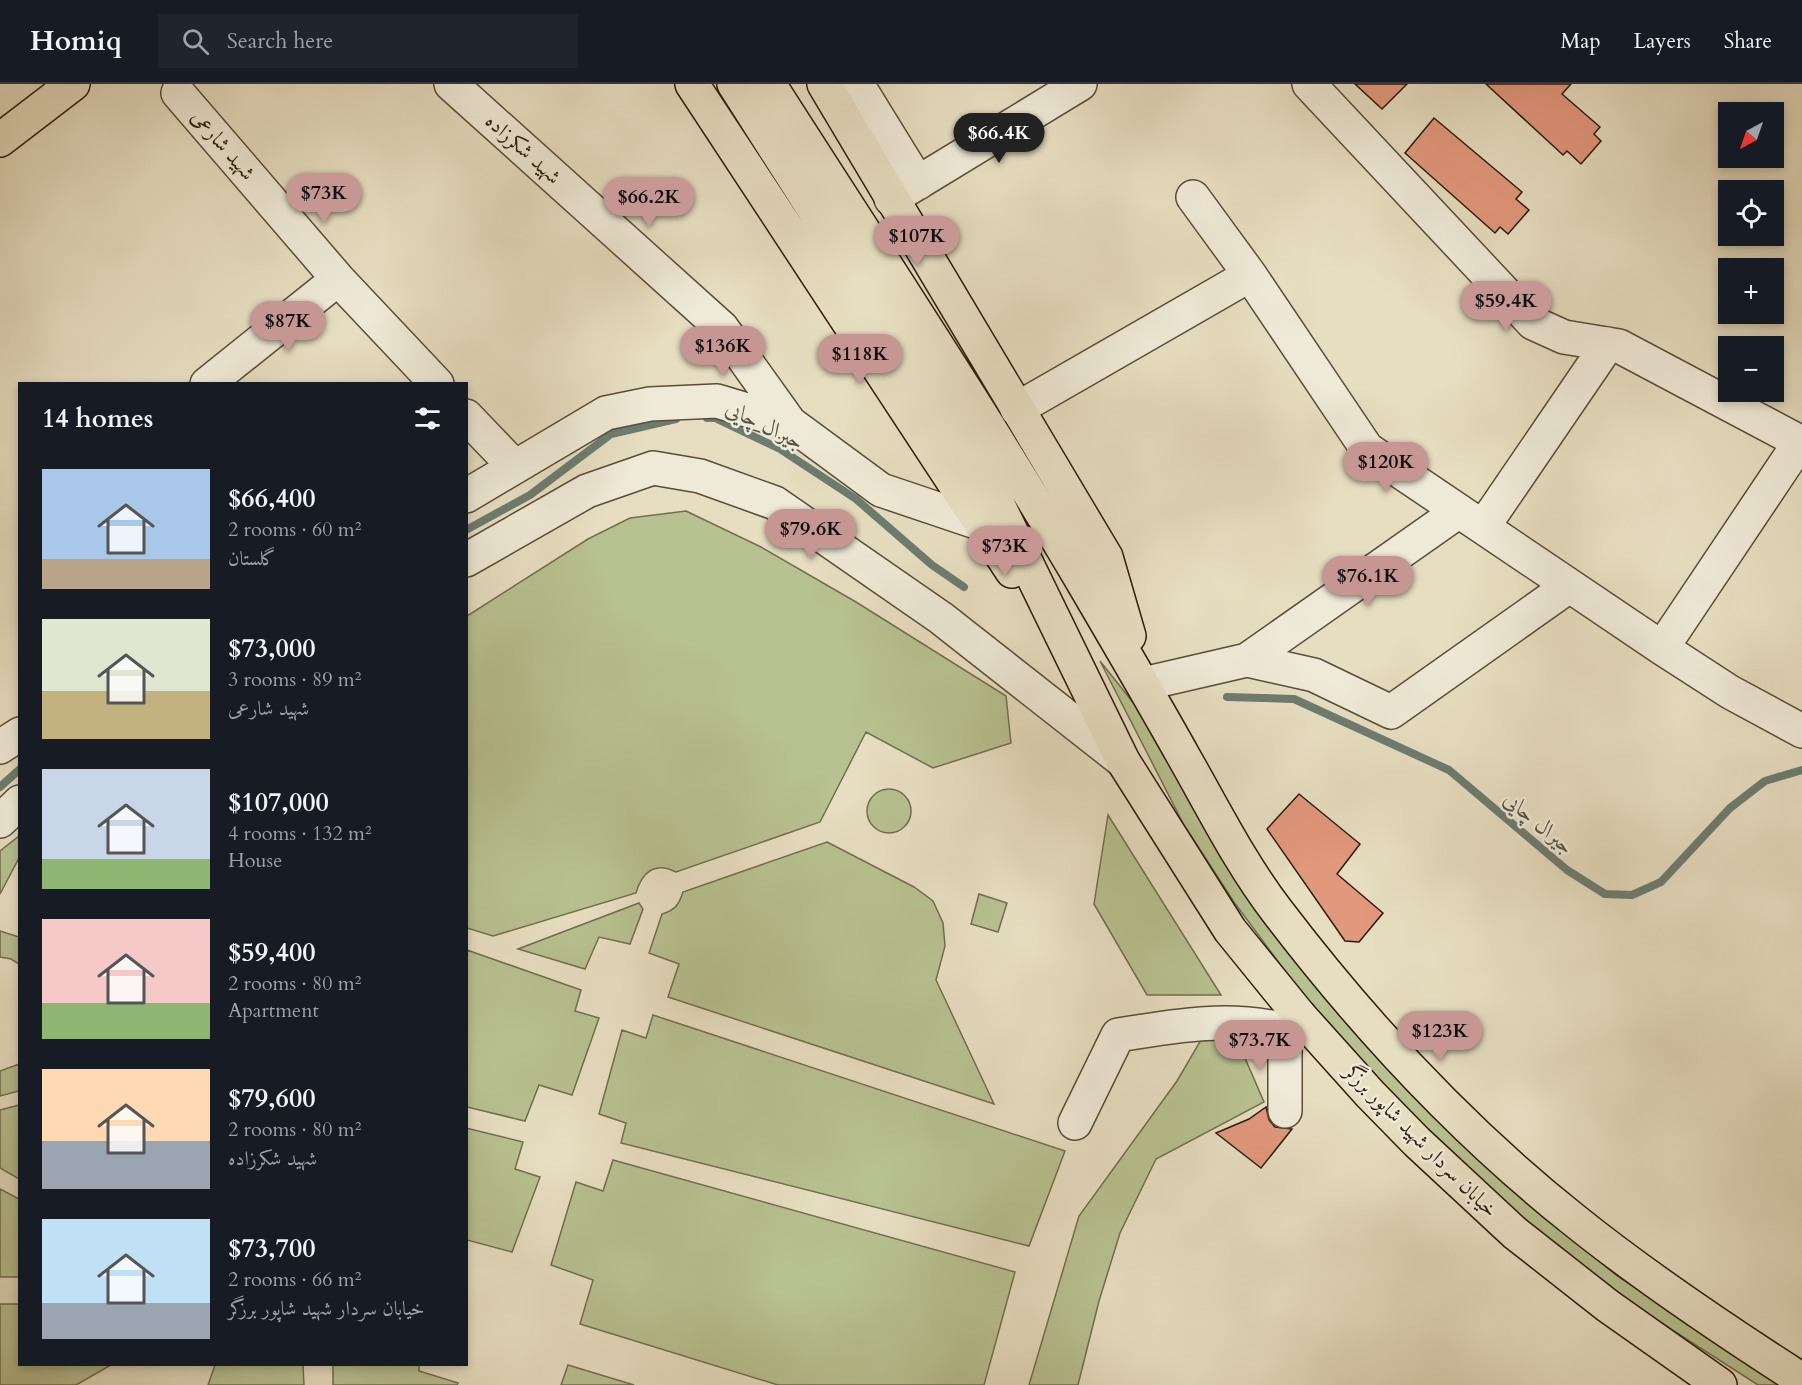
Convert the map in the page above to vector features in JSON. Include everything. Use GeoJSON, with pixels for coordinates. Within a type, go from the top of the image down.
{"type":"FeatureCollection","features":[{"type":"Feature","properties":{"kind":"main road"},"geometry":{"type":"LineString","coordinates":[[0,140],[73,84]]}},
{"type":"Feature","properties":{"kind":"main road"},"geometry":{"type":"LineString","coordinates":[[692,84],[979,523],[1072,656]]}},
{"type":"Feature","properties":{"kind":"main road"},"geometry":{"type":"LineString","coordinates":[[735,84],[984,476],[1072,656]]}},
{"type":"Feature","properties":{"kind":"main road"},"geometry":{"type":"LineString","coordinates":[[769,84],[1021,478],[1143,684]]}},
{"type":"Feature","properties":{"kind":"main road"},"geometry":{"type":"LineString","coordinates":[[824,84],[905,191],[1017,409],[1106,557],[1143,684]]}},
{"type":"Feature","properties":{"kind":"main road","name":"خیابان سردار شهید شاپور برزگر"},"geometry":{"type":"LineString","coordinates":[[1072,656],[1123,761],[1230,930],[1292,1022],[1515,1233],[1608,1306],[1720,1385]]}},
{"type":"Feature","properties":{"kind":"main road","name":"خیابان سردار شهید شاپور برزگر"},"geometry":{"type":"LineString","coordinates":[[1143,684],[1226,831],[1274,907],[1360,1013],[1412,1071],[1516,1171],[1574,1220],[1735,1338],[1802,1380]]}},
{"type":"Feature","properties":{"kind":"street","name":"شهید شکرزاده"},"geometry":{"type":"LineString","coordinates":[[451,84],[722,328],[790,423]]}},
{"type":"Feature","properties":{"kind":"street"},"geometry":{"type":"LineString","coordinates":[[857,84],[905,191],[1080,84]]}},
{"type":"Feature","properties":{"kind":"street"},"geometry":{"type":"LineString","coordinates":[[1310,84],[1533,323],[1563,337],[1619,346],[1801,441],[1662,648]]}},
{"type":"Feature","properties":{"kind":"street","name":"شهید شارعی"},"geometry":{"type":"LineString","coordinates":[[178,93],[338,279],[434,382]]}},
{"type":"Feature","properties":{"kind":"street"},"geometry":{"type":"LineString","coordinates":[[1193,197],[1250,275],[1366,449],[1730,692],[1802,731]]}},
{"type":"Feature","properties":{"kind":"street"},"geometry":{"type":"LineString","coordinates":[[1017,409],[1250,275]]}},
{"type":"Feature","properties":{"kind":"street"},"geometry":{"type":"LineString","coordinates":[[209,382],[338,279]]}},
{"type":"Feature","properties":{"kind":"street"},"geometry":{"type":"LineString","coordinates":[[1143,684],[1247,660],[1471,519],[1608,344]]}},
{"type":"Feature","properties":{"kind":"street"},"geometry":{"type":"LineString","coordinates":[[468,495],[606,413],[650,404],[717,401],[790,423],[881,490],[979,523]]}},
{"type":"Feature","properties":{"kind":"street"},"geometry":{"type":"LineString","coordinates":[[468,418],[514,467]]}},
{"type":"Feature","properties":{"kind":"street"},"geometry":{"type":"LineString","coordinates":[[468,559],[587,491],[653,468],[700,476],[775,503],[940,618],[1123,761]]}},
{"type":"Feature","properties":{"kind":"street"},"geometry":{"type":"LineString","coordinates":[[1247,660],[1314,675],[1391,712],[1569,586]]}},
{"type":"Feature","properties":{"kind":"street"},"geometry":{"type":"LineString","coordinates":[[0,747],[18,735]]}},
{"type":"Feature","properties":{"kind":"street"},"geometry":{"type":"LineString","coordinates":[[0,821],[18,804]]}},
{"type":"Feature","properties":{"kind":"street"},"geometry":{"type":"LineString","coordinates":[[1075,1123],[1118,1035],[1192,1023],[1292,1022],[1285,1111]]}},
{"type":"Feature","properties":{"kind":"green space"},"geometry":{"type":"Polygon","coordinates":[[[686,511],[761,547],[856,602],[1006,696],[1011,743],[933,768],[866,732],[820,822],[676,872],[662,868],[650,870],[642,879],[636,893],[493,936],[468,928],[468,615],[588,539],[630,518],[686,511]]]}},
{"type":"Feature","properties":{"kind":"green space"},"geometry":{"type":"Polygon","coordinates":[[[1100,661],[1139,710],[1199,818],[1509,1185],[1617,1276],[1785,1385],[1758,1385],[1610,1290],[1500,1200],[1400,1105],[1311,1006],[1234,902],[1184,825],[1100,661]]]}},
{"type":"Feature","properties":{"kind":"green space"},"geometry":{"type":"Polygon","coordinates":[[[889,789],[904,796],[911,811],[904,826],[889,833],[874,826],[867,811],[874,796],[889,789]]]}},
{"type":"Feature","properties":{"kind":"green space"},"geometry":{"type":"Polygon","coordinates":[[[1108,815],[1221,995],[1147,995],[1094,904],[1108,815]]]}},
{"type":"Feature","properties":{"kind":"green space"},"geometry":{"type":"Polygon","coordinates":[[[18,837],[18,860],[0,894],[0,851],[18,837]]]}},
{"type":"Feature","properties":{"kind":"green space"},"geometry":{"type":"Polygon","coordinates":[[[827,842],[914,887],[933,901],[943,923],[945,946],[936,980],[994,1104],[668,997],[679,964],[649,953],[662,914],[676,906],[683,892],[827,842]]]}},
{"type":"Feature","properties":{"kind":"green space"},"geometry":{"type":"Polygon","coordinates":[[[979,894],[1007,903],[998,932],[971,924],[979,894]]]}},
{"type":"Feature","properties":{"kind":"green space"},"geometry":{"type":"Polygon","coordinates":[[[639,903],[643,909],[630,944],[599,937],[585,969],[518,949],[639,903]]]}},
{"type":"Feature","properties":{"kind":"green space"},"geometry":{"type":"Polygon","coordinates":[[[0,931],[18,937],[18,963],[0,957],[0,931]]]}},
{"type":"Feature","properties":{"kind":"green space"},"geometry":{"type":"Polygon","coordinates":[[[468,950],[581,990],[575,1011],[599,1018],[572,1095],[539,1085],[525,1121],[468,1107],[468,950]]]}},
{"type":"Feature","properties":{"kind":"green space"},"geometry":{"type":"Polygon","coordinates":[[[653,1015],[1065,1151],[1029,1246],[621,1143],[626,1123],[599,1114],[622,1030],[646,1038],[653,1015]]]}},
{"type":"Feature","properties":{"kind":"green space"},"geometry":{"type":"Polygon","coordinates":[[[1205,1033],[1235,1035],[1264,1102],[1156,1159],[1120,1233],[1099,1301],[1078,1385],[1029,1385],[1079,1216],[1177,1081],[1205,1033]]]}},
{"type":"Feature","properties":{"kind":"green space"},"geometry":{"type":"Polygon","coordinates":[[[18,1064],[18,1091],[0,1096],[0,1071],[18,1064]]]}},
{"type":"Feature","properties":{"kind":"green space"},"geometry":{"type":"Polygon","coordinates":[[[18,1106],[18,1178],[0,1168],[0,1110],[18,1106]]]}},
{"type":"Feature","properties":{"kind":"green space"},"geometry":{"type":"Polygon","coordinates":[[[468,1128],[523,1142],[515,1169],[540,1177],[512,1252],[468,1240],[468,1128]]]}},
{"type":"Feature","properties":{"kind":"green space"},"geometry":{"type":"Polygon","coordinates":[[[613,1160],[1015,1272],[984,1385],[778,1385],[580,1324],[593,1280],[551,1265],[576,1182],[603,1191],[613,1160]]]}},
{"type":"Feature","properties":{"kind":"green space"},"geometry":{"type":"Polygon","coordinates":[[[0,1189],[18,1198],[18,1277],[0,1277],[0,1189]]]}},
{"type":"Feature","properties":{"kind":"green space"},"geometry":{"type":"Polygon","coordinates":[[[0,1304],[18,1304],[18,1366],[109,1366],[76,1385],[0,1385],[0,1304]]]}},
{"type":"Feature","properties":{"kind":"green space"},"geometry":{"type":"Polygon","coordinates":[[[568,1365],[634,1385],[561,1385],[568,1365]]]}},
{"type":"Feature","properties":{"kind":"green space"},"geometry":{"type":"Polygon","coordinates":[[[215,1366],[303,1366],[304,1385],[208,1385],[215,1366]]]}},
{"type":"Feature","properties":{"kind":"green space"},"geometry":{"type":"Polygon","coordinates":[[[333,1366],[419,1366],[419,1371],[458,1383],[457,1385],[333,1385],[333,1366]]]}},
{"type":"Feature","properties":{"kind":"building"},"geometry":{"type":"Polygon","coordinates":[[[1355,84],[1407,84],[1382,109],[1355,84]]]}},
{"type":"Feature","properties":{"kind":"building"},"geometry":{"type":"Polygon","coordinates":[[[1486,84],[1571,84],[1562,94],[1600,127],[1594,134],[1601,141],[1581,164],[1567,151],[1563,155],[1486,84]]]}},
{"type":"Feature","properties":{"kind":"building"},"geometry":{"type":"Polygon","coordinates":[[[1434,118],[1522,192],[1516,199],[1529,210],[1508,234],[1500,227],[1495,233],[1405,153],[1434,118]]]}},
{"type":"Feature","properties":{"kind":"building"},"geometry":{"type":"Polygon","coordinates":[[[1299,794],[1360,844],[1337,874],[1383,913],[1359,942],[1345,941],[1267,829],[1299,794]]]}},
{"type":"Feature","properties":{"kind":"building"},"geometry":{"type":"Polygon","coordinates":[[[1266,1107],[1269,1120],[1275,1127],[1292,1129],[1261,1168],[1216,1133],[1249,1119],[1266,1107]]]}},
{"type":"Feature","properties":{"kind":"waterway","name":"جیرال چایی"},"geometry":{"type":"LineString","coordinates":[[707,418],[715,418],[780,449],[856,499],[932,565],[964,587]]}},
{"type":"Feature","properties":{"kind":"waterway","name":"جیرال چایی"},"geometry":{"type":"LineString","coordinates":[[468,529],[530,495],[611,434],[676,419]]}},
{"type":"Feature","properties":{"kind":"waterway","name":"جیرال چایی"},"geometry":{"type":"LineString","coordinates":[[1227,697],[1294,699],[1449,770],[1567,870],[1605,894],[1632,895],[1661,882],[1730,808],[1765,781],[1802,770]]}},
{"type":"Feature","properties":{"kind":"waterway","name":"جیرال چایی"},"geometry":{"type":"LineString","coordinates":[[0,787],[18,771]]}}]}
